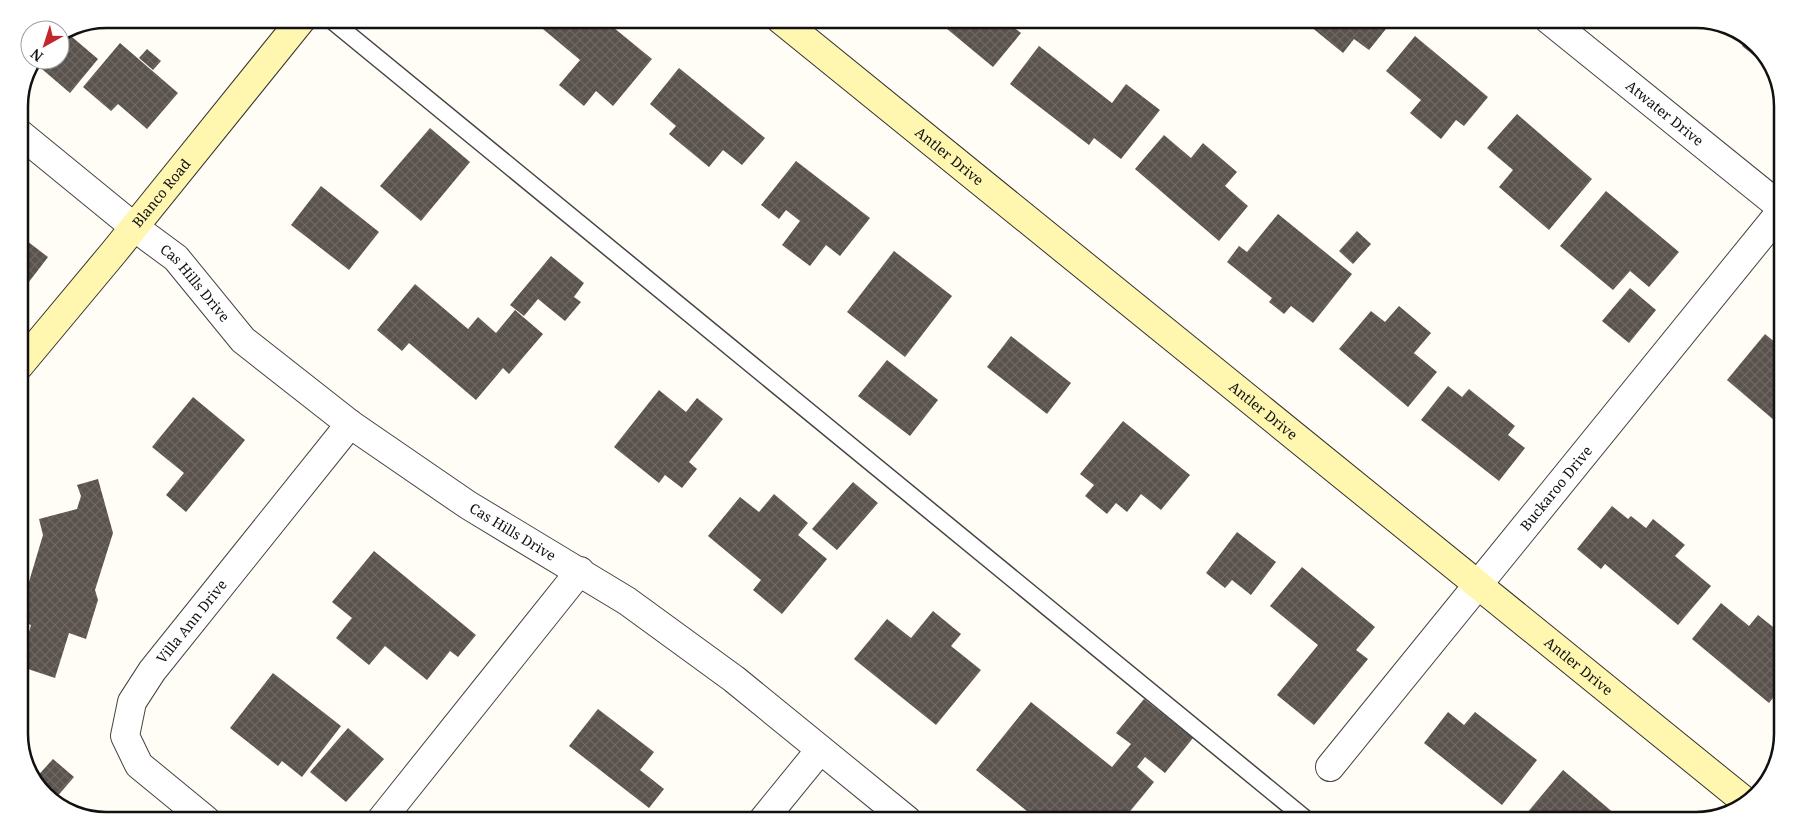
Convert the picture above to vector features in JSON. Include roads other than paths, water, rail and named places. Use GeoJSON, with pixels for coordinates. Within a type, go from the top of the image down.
{"type":"FeatureCollection","features":[{"type":"Feature","properties":{"kind":"street","name":"Blanco Road"},"geometry":{"type":"LineString","coordinates":[[28,355],[296,27]]}},
{"type":"Feature","properties":{"kind":"street","name":"Antler Drive"},"geometry":{"type":"LineString","coordinates":[[790,27],[1740,797]]}},
{"type":"Feature","properties":{"kind":"street","name":"Atwater Drive"},"geometry":{"type":"LineString","coordinates":[[1558,27],[1773,202]]}},
{"type":"Feature","properties":{"kind":"street","name":"Cas Hills Drive"},"geometry":{"type":"LineString","coordinates":[[28,140],[134,227],[176,258],[243,340],[350,424],[468,505],[580,571],[626,601],[734,679],[897,812]]}},
{"type":"Feature","properties":{"kind":"street","name":"Buckaroo Drive"},"geometry":{"type":"LineString","coordinates":[[1330,768],[1773,220]]}},
{"type":"Feature","properties":{"kind":"street","name":"Villa Ann Drive"},"geometry":{"type":"LineString","coordinates":[[196,812],[139,765],[125,736],[132,702],[152,671],[350,424]]}},
{"type":"Feature","properties":{"kind":"street"},"geometry":{"type":"LineString","coordinates":[[387,812],[580,571]]}},
{"type":"Feature","properties":{"kind":"street"},"geometry":{"type":"LineString","coordinates":[[769,812],[820,750]]}},
{"type":"Feature","properties":{"kind":"lane"},"geometry":{"type":"LineString","coordinates":[[340,27],[1297,812]]}}]}
